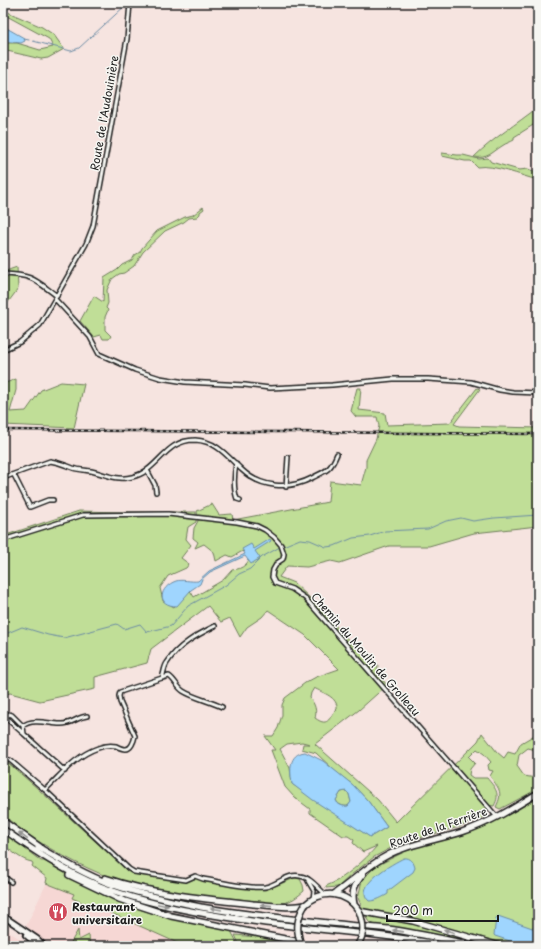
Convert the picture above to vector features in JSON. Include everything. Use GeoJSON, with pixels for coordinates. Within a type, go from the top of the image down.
{"type":"FeatureCollection","features":[{"type":"Feature","properties":{"kind":"main road","name":"Route de la Ferrière"},"geometry":{"type":"LineString","coordinates":[[334,894],[380,859],[397,851],[462,832],[497,817],[538,793]]}},
{"type":"Feature","properties":{"kind":"main road"},"geometry":{"type":"LineString","coordinates":[[3,821],[38,847],[86,874],[113,885],[153,897],[224,911],[406,938],[449,946]]}},
{"type":"Feature","properties":{"kind":"main road"},"geometry":{"type":"LineString","coordinates":[[3,829],[30,849],[61,868],[100,886],[156,904],[260,922],[417,933],[477,946]]}},
{"type":"Feature","properties":{"kind":"main road"},"geometry":{"type":"LineString","coordinates":[[38,847],[50,851],[68,862],[97,875],[139,887],[232,902],[292,907],[305,905]]}},
{"type":"Feature","properties":{"kind":"main road"},"geometry":{"type":"LineString","coordinates":[[61,868],[65,873],[103,892],[142,908],[171,916],[302,944]]}},
{"type":"Feature","properties":{"kind":"main road","name":"Route de la Ferrière"},"geometry":{"type":"LineString","coordinates":[[354,904],[352,896],[354,887],[366,870]]}},
{"type":"Feature","properties":{"kind":"main road"},"geometry":{"type":"LineString","coordinates":[[302,944],[298,932],[298,919],[305,905],[313,899],[325,894],[334,894],[348,899],[360,911],[363,921],[363,932],[357,946]]}},
{"type":"Feature","properties":{"kind":"main road"},"geometry":{"type":"LineString","coordinates":[[360,911],[431,926],[500,946]]}},
{"type":"Feature","properties":{"kind":"main road"},"geometry":{"type":"LineString","coordinates":[[3,918],[39,946]]}},
{"type":"Feature","properties":{"kind":"main road"},"geometry":{"type":"LineString","coordinates":[[3,918],[37,939],[44,946]]}},
{"type":"Feature","properties":{"kind":"street","name":"Route de l'Audouinière"},"geometry":{"type":"LineString","coordinates":[[3,350],[20,342],[40,325],[86,244],[92,226],[127,39],[130,3]]}},
{"type":"Feature","properties":{"kind":"street"},"geometry":{"type":"LineString","coordinates":[[3,274],[18,274],[34,278],[56,297],[90,337],[99,354],[135,370],[154,376],[185,382],[245,385],[270,388],[319,386],[393,379],[428,379],[471,382],[500,390],[538,393]]}},
{"type":"Feature","properties":{"kind":"street"},"geometry":{"type":"LineString","coordinates":[[3,478],[50,461],[56,461],[74,468],[114,478],[132,477],[147,470],[173,445],[189,440],[204,440],[214,444],[244,471],[256,479],[270,484],[286,486],[306,481],[328,470],[337,454]]}},
{"type":"Feature","properties":{"kind":"street"},"geometry":{"type":"LineString","coordinates":[[286,486],[288,457]]}},
{"type":"Feature","properties":{"kind":"street"},"geometry":{"type":"LineString","coordinates":[[236,464],[236,495],[240,500]]}},
{"type":"Feature","properties":{"kind":"street"},"geometry":{"type":"LineString","coordinates":[[147,470],[156,492]]}},
{"type":"Feature","properties":{"kind":"street"},"geometry":{"type":"LineString","coordinates":[[14,475],[30,507],[48,500],[53,500]]}},
{"type":"Feature","properties":{"kind":"street","name":"Chemin du Moulin de Grolleau"},"geometry":{"type":"LineString","coordinates":[[3,540],[62,520],[83,515],[168,514],[248,524],[265,530],[274,537],[282,547],[284,554],[283,559],[273,570],[272,577],[275,583],[292,589],[305,598],[497,817]]}},
{"type":"Feature","properties":{"kind":"street"},"geometry":{"type":"LineString","coordinates":[[162,678],[167,663],[188,640],[215,626]]}},
{"type":"Feature","properties":{"kind":"street"},"geometry":{"type":"LineString","coordinates":[[45,790],[76,759],[90,751],[108,746],[115,746],[125,750],[131,745],[135,736],[120,702],[120,692],[169,676],[178,687],[187,694],[222,706]]}},
{"type":"Feature","properties":{"kind":"street"},"geometry":{"type":"LineString","coordinates":[[24,734],[23,726],[12,714],[9,714],[7,719],[65,771]]}},
{"type":"Feature","properties":{"kind":"street"},"geometry":{"type":"LineString","coordinates":[[23,726],[31,723],[70,723],[80,717],[87,716]]}},
{"type":"Feature","properties":{"kind":"street"},"geometry":{"type":"LineString","coordinates":[[3,760],[10,760],[134,872],[186,880],[195,876],[203,879],[258,888],[268,887],[294,876],[300,876],[306,878],[325,894]]}},
{"type":"Feature","properties":{"kind":"street"},"geometry":{"type":"LineString","coordinates":[[3,876],[10,882]]}},
{"type":"Feature","properties":{"kind":"street"},"geometry":{"type":"LineString","coordinates":[[306,878],[314,891],[313,899]]}},
{"type":"Feature","properties":{"kind":"shaded area"},"geometry":{"type":"Polygon","coordinates":[[[50,876],[227,946],[48,946],[26,926],[50,876]]]}},
{"type":"Feature","properties":{"kind":"shaded area"},"geometry":{"type":"Polygon","coordinates":[[[3,927],[29,946],[3,946],[3,927]]]}},
{"type":"Feature","properties":{"kind":"green space"},"geometry":{"type":"Polygon","coordinates":[[[3,10],[42,27],[54,35],[64,49],[48,58],[41,59],[3,50],[3,43],[17,43],[40,50],[53,47],[49,39],[3,14],[3,10]]]}},
{"type":"Feature","properties":{"kind":"green space"},"geometry":{"type":"Polygon","coordinates":[[[538,107],[538,122],[514,137],[514,140],[489,155],[474,157],[497,137],[538,107]]]}},
{"type":"Feature","properties":{"kind":"green space"},"geometry":{"type":"Polygon","coordinates":[[[442,153],[463,155],[479,159],[488,158],[491,162],[519,170],[528,169],[538,173],[538,180],[491,167],[477,167],[471,161],[442,156],[442,153]]]}},
{"type":"Feature","properties":{"kind":"green space"},"geometry":{"type":"Polygon","coordinates":[[[203,207],[204,209],[197,217],[189,218],[165,231],[143,252],[134,266],[112,279],[107,290],[108,303],[106,308],[108,310],[105,317],[105,330],[111,336],[109,339],[103,339],[101,335],[94,337],[80,321],[94,296],[103,302],[104,278],[122,265],[132,260],[157,231],[185,217],[193,215],[203,207]]]}},
{"type":"Feature","properties":{"kind":"green space"},"geometry":{"type":"Polygon","coordinates":[[[17,267],[18,289],[3,309],[3,272],[17,267]]]}},
{"type":"Feature","properties":{"kind":"green space"},"geometry":{"type":"Polygon","coordinates":[[[16,379],[16,390],[10,412],[26,411],[41,390],[61,382],[84,384],[74,428],[3,425],[3,384],[16,379]]]}},
{"type":"Feature","properties":{"kind":"green space"},"geometry":{"type":"Polygon","coordinates":[[[357,388],[361,388],[359,410],[385,413],[387,425],[450,423],[477,388],[480,389],[454,424],[459,426],[538,428],[538,526],[474,533],[429,546],[389,546],[340,563],[331,561],[307,567],[287,566],[279,577],[294,583],[312,600],[355,647],[378,665],[377,673],[387,685],[359,710],[315,744],[378,800],[396,822],[478,741],[482,733],[497,752],[504,758],[508,752],[515,754],[521,743],[538,733],[538,747],[536,750],[528,748],[519,755],[517,766],[524,776],[538,777],[538,790],[500,809],[496,807],[500,793],[498,787],[490,776],[493,771],[489,770],[488,765],[491,762],[477,749],[469,757],[475,763],[470,769],[469,775],[473,778],[487,778],[495,788],[497,794],[494,806],[486,805],[487,816],[459,827],[419,838],[389,849],[374,857],[338,887],[326,888],[326,886],[353,869],[377,846],[363,852],[353,843],[354,840],[348,836],[343,836],[310,813],[310,809],[294,797],[285,787],[271,750],[275,750],[265,736],[273,736],[278,728],[282,715],[282,705],[285,698],[305,683],[316,677],[339,669],[305,635],[268,610],[262,617],[247,627],[240,637],[230,618],[221,622],[208,606],[151,649],[147,663],[95,677],[95,689],[40,701],[10,693],[3,695],[3,536],[79,511],[196,512],[196,522],[188,527],[186,539],[191,545],[181,558],[189,564],[186,568],[168,576],[160,588],[163,601],[174,607],[188,589],[194,597],[223,580],[232,570],[243,567],[253,553],[251,549],[232,557],[227,555],[216,561],[214,552],[204,544],[195,548],[198,542],[193,538],[194,528],[198,521],[197,511],[212,504],[219,515],[232,514],[233,520],[328,502],[330,481],[361,485],[366,467],[366,460],[376,439],[379,426],[377,417],[356,417],[351,411],[357,388]],[[314,688],[310,698],[315,708],[315,718],[326,722],[337,709],[337,705],[333,698],[314,688]],[[302,742],[287,744],[280,749],[290,768],[292,784],[370,837],[387,827],[368,801],[353,785],[336,772],[316,753],[302,749],[303,744],[310,744],[302,742]]]}},
{"type":"Feature","properties":{"kind":"green space"},"geometry":{"type":"Polygon","coordinates":[[[6,761],[130,873],[188,881],[195,878],[206,882],[265,890],[295,878],[300,879],[304,891],[289,901],[283,903],[271,903],[194,895],[155,889],[118,880],[101,874],[50,848],[26,833],[3,815],[3,763],[6,761]]]}},
{"type":"Feature","properties":{"kind":"green space"},"geometry":{"type":"Polygon","coordinates":[[[346,791],[349,794],[351,802],[348,806],[340,804],[336,800],[341,792],[346,791]]]}},
{"type":"Feature","properties":{"kind":"green space"},"geometry":{"type":"Polygon","coordinates":[[[534,800],[535,859],[538,859],[538,946],[429,946],[395,936],[368,921],[358,898],[362,880],[376,866],[412,848],[464,835],[534,800]]]}},
{"type":"Feature","properties":{"kind":"green space"},"geometry":{"type":"Polygon","coordinates":[[[3,832],[41,861],[44,861],[101,893],[148,912],[231,931],[239,946],[184,946],[102,909],[101,911],[72,898],[74,894],[46,883],[47,878],[32,866],[32,862],[20,857],[3,844],[3,832]]]}},
{"type":"Feature","properties":{"kind":"green space"},"geometry":{"type":"Polygon","coordinates":[[[78,930],[79,940],[89,935],[90,946],[71,946],[70,944],[78,930]]]}},
{"type":"Feature","properties":{"kind":"green space"},"geometry":{"type":"Polygon","coordinates":[[[235,935],[279,939],[292,946],[240,946],[235,935]]]}},
{"type":"Feature","properties":{"kind":"water"},"geometry":{"type":"Polygon","coordinates":[[[3,26],[24,38],[25,41],[21,43],[3,41],[3,26]]]}},
{"type":"Feature","properties":{"kind":"water"},"geometry":{"type":"Polygon","coordinates":[[[270,539],[271,541],[255,551],[260,558],[251,564],[245,556],[210,572],[177,606],[170,605],[163,600],[163,592],[170,584],[178,580],[198,581],[209,571],[245,554],[242,549],[251,544],[254,549],[270,539]]]}},
{"type":"Feature","properties":{"kind":"water"},"geometry":{"type":"Polygon","coordinates":[[[305,752],[323,761],[353,785],[368,801],[387,827],[370,837],[313,800],[292,784],[291,764],[299,753],[305,752]],[[346,791],[341,792],[336,800],[337,802],[341,805],[348,806],[351,802],[349,794],[346,791]]]}},
{"type":"Feature","properties":{"kind":"water"},"geometry":{"type":"Polygon","coordinates":[[[404,858],[409,858],[413,862],[415,868],[413,872],[388,891],[388,894],[382,898],[369,901],[365,895],[366,889],[370,882],[384,870],[404,858]]]}},
{"type":"Feature","properties":{"kind":"water"},"geometry":{"type":"Polygon","coordinates":[[[498,916],[538,930],[537,946],[525,946],[495,936],[496,918],[498,916]]]}},
{"type":"Feature","properties":{"kind":"waterway"},"geometry":{"type":"LineString","coordinates":[[33,41],[71,51],[79,48],[127,4]]}},
{"type":"Feature","properties":{"kind":"waterway"},"geometry":{"type":"LineString","coordinates":[[24,39],[29,40]]}},
{"type":"Feature","properties":{"kind":"waterway"},"geometry":{"type":"LineString","coordinates":[[283,546],[300,539],[310,540],[326,547],[334,546],[353,538],[370,536],[385,531],[428,529],[446,521],[461,518],[473,521],[538,515]]}},
{"type":"Feature","properties":{"kind":"waterway"},"geometry":{"type":"LineString","coordinates":[[3,635],[22,627],[64,638],[117,624],[124,629],[140,624],[147,632],[171,626],[188,606],[226,585],[239,574],[250,569],[262,557],[280,547]]}},
{"type":"Feature","properties":{"kind":"railway"},"geometry":{"type":"LineString","coordinates":[[3,430],[538,434]]}},
{"type":"Feature","properties":{"kind":"place","name":"Restaurant universitaire"},"geometry":{"type":"Point","coordinates":[58,912]}}]}
